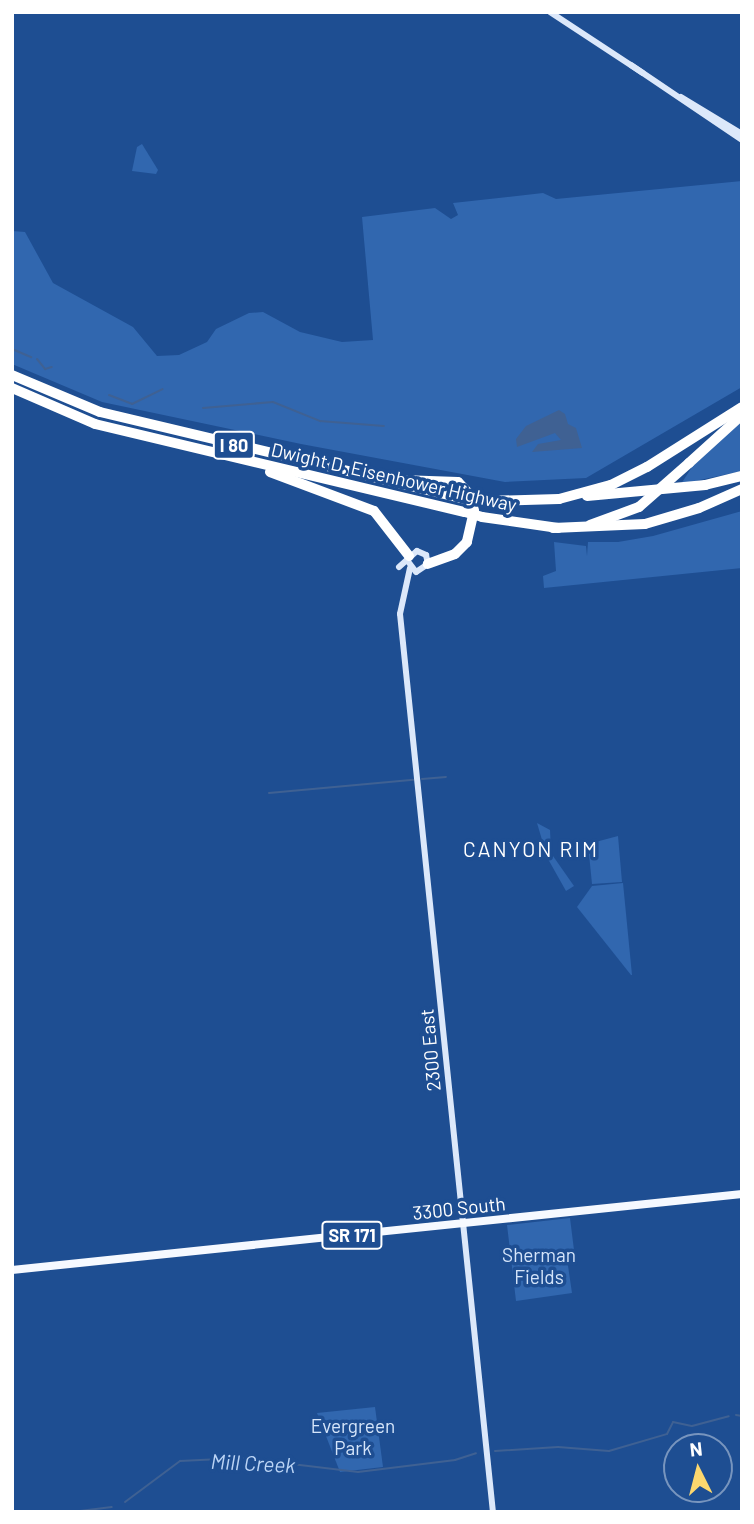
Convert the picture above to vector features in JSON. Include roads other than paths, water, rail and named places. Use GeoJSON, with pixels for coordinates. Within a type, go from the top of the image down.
{"type":"FeatureCollection","features":[{"type":"Feature","properties":{"kind":"highway","name":"Dwight D. Eisenhower Highway"},"geometry":{"type":"LineString","coordinates":[[12,375],[100,412],[370,479],[486,501],[559,499],[611,485],[648,467],[742,407]]}},
{"type":"Feature","properties":{"kind":"highway","name":"Dwight D. Eisenhower Highway"},"geometry":{"type":"LineString","coordinates":[[12,388],[95,424],[482,517],[554,528],[598,524],[639,508],[742,415]]}},
{"type":"Feature","properties":{"kind":"highway"},"geometry":{"type":"LineString","coordinates":[[226,457],[360,503],[374,511],[408,558]]}},
{"type":"Feature","properties":{"kind":"highway"},"geometry":{"type":"LineString","coordinates":[[559,499],[705,485],[742,476]]}},
{"type":"Feature","properties":{"kind":"highway"},"geometry":{"type":"LineString","coordinates":[[370,479],[447,481],[466,486],[474,511],[468,541],[458,552],[428,564]]}},
{"type":"Feature","properties":{"kind":"highway"},"geometry":{"type":"LineString","coordinates":[[554,528],[645,524],[699,509],[742,489]]}},
{"type":"Feature","properties":{"kind":"main road"},"geometry":{"type":"LineString","coordinates":[[550,12],[741,136]]}},
{"type":"Feature","properties":{"kind":"main road"},"geometry":{"type":"LineString","coordinates":[[418,572],[399,567],[421,551],[428,564]]}},
{"type":"Feature","properties":{"kind":"main road","name":"2300 East"},"geometry":{"type":"LineString","coordinates":[[407,586],[428,564]]}},
{"type":"Feature","properties":{"kind":"main road","name":"2300 East"},"geometry":{"type":"LineString","coordinates":[[410,568],[400,614],[492,1512]]}},
{"type":"Feature","properties":{"kind":"main road","name":"3300 South"},"geometry":{"type":"LineString","coordinates":[[12,1270],[742,1194]]}},
{"type":"Feature","properties":{"kind":"waterway"},"geometry":{"type":"LineString","coordinates":[[12,349],[31,357]]}},
{"type":"Feature","properties":{"kind":"waterway"},"geometry":{"type":"LineString","coordinates":[[37,359],[45,369],[52,367]]}},
{"type":"Feature","properties":{"kind":"waterway"},"geometry":{"type":"LineString","coordinates":[[109,395],[132,404],[163,389]]}},
{"type":"Feature","properties":{"kind":"waterway"},"geometry":{"type":"LineString","coordinates":[[203,408],[273,402],[320,421],[384,426]]}},
{"type":"Feature","properties":{"kind":"waterway"},"geometry":{"type":"LineString","coordinates":[[422,779],[446,777]]}},
{"type":"Feature","properties":{"kind":"waterway"},"geometry":{"type":"LineString","coordinates":[[269,793],[413,780]]}},
{"type":"Feature","properties":{"kind":"waterway","name":"Mill Creek"},"geometry":{"type":"LineString","coordinates":[[736,1415],[742,1416]]}},
{"type":"Feature","properties":{"kind":"waterway","name":"Mill Creek"},"geometry":{"type":"LineString","coordinates":[[495,1451],[558,1447],[609,1451],[667,1434],[673,1422],[692,1426],[729,1416]]}},
{"type":"Feature","properties":{"kind":"waterway","name":"Mill Creek"},"geometry":{"type":"LineString","coordinates":[[125,1502],[180,1461],[241,1458],[358,1472],[455,1460],[476,1453]]}},
{"type":"Feature","properties":{"kind":"waterway","name":"Mill Creek"},"geometry":{"type":"LineString","coordinates":[[72,1512],[112,1507]]}},
{"type":"Feature","properties":{"kind":"district","name":"CANYON RIM"},"geometry":{"type":"Point","coordinates":[531,849]}},
{"type":"Feature","properties":{"kind":"park label","name":"Sherman Fields"},"geometry":{"type":"Point","coordinates":[539,1266]}},
{"type":"Feature","properties":{"kind":"park label","name":"Evergreen Park"},"geometry":{"type":"Point","coordinates":[353,1437]}}]}
